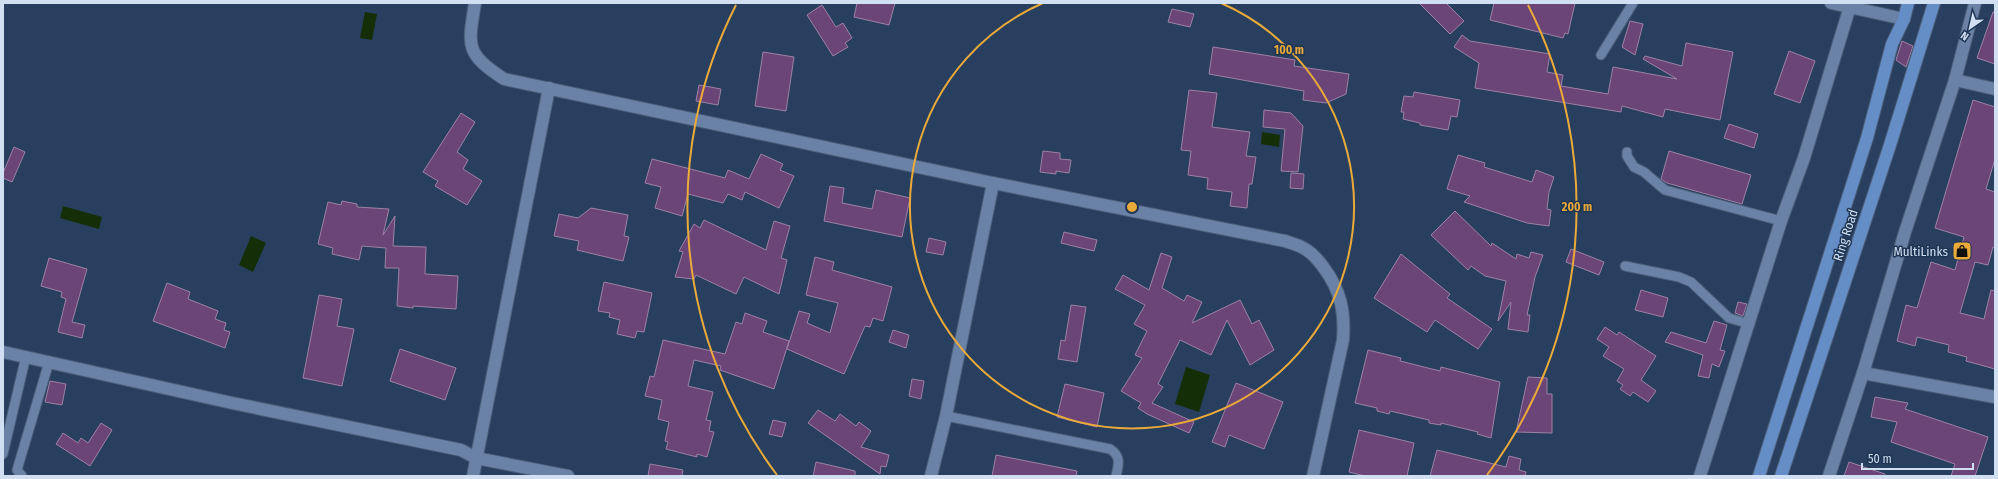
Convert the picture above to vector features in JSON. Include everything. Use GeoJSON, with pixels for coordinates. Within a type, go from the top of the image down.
{"type":"FeatureCollection","features":[{"type":"Feature","properties":{"kind":"main road","name":"Ring Road"},"geometry":{"type":"LineString","coordinates":[[1759,476],[1867,138],[1892,44],[1904,19],[1908,3]]}},
{"type":"Feature","properties":{"kind":"main road","name":"Ring Road"},"geometry":{"type":"LineString","coordinates":[[1781,476],[1890,145],[1934,3]]}},
{"type":"Feature","properties":{"kind":"street"},"geometry":{"type":"LineString","coordinates":[[475,3],[470,35],[473,52],[486,67],[504,79],[993,183],[1285,240],[1305,249],[1318,260],[1337,288],[1343,304],[1344,322],[1343,340],[1313,476]]}},
{"type":"Feature","properties":{"kind":"street"},"geometry":{"type":"LineString","coordinates":[[1831,3],[1851,5],[1904,19]]}},
{"type":"Feature","properties":{"kind":"street"},"geometry":{"type":"LineString","coordinates":[[1829,476],[1863,373],[1905,232],[1955,80],[1975,3]]}},
{"type":"Feature","properties":{"kind":"street"},"geometry":{"type":"LineString","coordinates":[[1700,476],[1750,324],[1781,221],[1804,158],[1851,5]]}},
{"type":"Feature","properties":{"kind":"street"},"geometry":{"type":"LineString","coordinates":[[1955,80],[1995,89]]}},
{"type":"Feature","properties":{"kind":"street"},"geometry":{"type":"LineString","coordinates":[[473,476],[549,88]]}},
{"type":"Feature","properties":{"kind":"street"},"geometry":{"type":"LineString","coordinates":[[931,476],[946,416],[993,183]]}},
{"type":"Feature","properties":{"kind":"street"},"geometry":{"type":"LineString","coordinates":[[3,352],[232,403],[460,450],[476,458],[568,476]]}},
{"type":"Feature","properties":{"kind":"street"},"geometry":{"type":"LineString","coordinates":[[1863,373],[1995,397]]}},
{"type":"Feature","properties":{"kind":"lane"},"geometry":{"type":"LineString","coordinates":[[1601,55],[1633,3]]}},
{"type":"Feature","properties":{"kind":"lane"},"geometry":{"type":"LineString","coordinates":[[1627,152],[1627,156],[1634,167],[1644,172],[1665,190],[1781,221]]}},
{"type":"Feature","properties":{"kind":"lane"},"geometry":{"type":"LineString","coordinates":[[1625,266],[1678,277],[1691,282],[1729,318],[1750,324]]}},
{"type":"Feature","properties":{"kind":"lane"},"geometry":{"type":"LineString","coordinates":[[3,454],[26,356]]}},
{"type":"Feature","properties":{"kind":"lane"},"geometry":{"type":"LineString","coordinates":[[22,476],[17,470],[49,362]]}},
{"type":"Feature","properties":{"kind":"lane"},"geometry":{"type":"LineString","coordinates":[[946,416],[1110,449],[1117,453],[1120,462],[1116,476]]}},
{"type":"Feature","properties":{"kind":"shaded area"},"geometry":{"type":"Polygon","coordinates":[[[365,12],[377,14],[372,40],[360,38],[365,12]]]}},
{"type":"Feature","properties":{"kind":"shaded area"},"geometry":{"type":"Polygon","coordinates":[[[1262,132],[1280,135],[1279,147],[1261,144],[1262,132]]]}},
{"type":"Feature","properties":{"kind":"shaded area"},"geometry":{"type":"Polygon","coordinates":[[[63,206],[102,217],[99,229],[60,218],[63,206]]]}},
{"type":"Feature","properties":{"kind":"shaded area"},"geometry":{"type":"Polygon","coordinates":[[[251,236],[266,243],[253,272],[239,265],[251,236]]]}},
{"type":"Feature","properties":{"kind":"shaded area"},"geometry":{"type":"Polygon","coordinates":[[[1186,367],[1210,375],[1199,412],[1175,404],[1186,367]]]}},
{"type":"Feature","properties":{"kind":"building"},"geometry":{"type":"Polygon","coordinates":[[[857,3],[895,3],[889,25],[854,17],[857,3]]]}},
{"type":"Feature","properties":{"kind":"building"},"geometry":{"type":"Polygon","coordinates":[[[1419,3],[1446,3],[1464,21],[1450,34],[1419,3]]]}},
{"type":"Feature","properties":{"kind":"building"},"geometry":{"type":"Polygon","coordinates":[[[1494,3],[1575,3],[1568,34],[1565,33],[1563,38],[1490,20],[1494,3]]]}},
{"type":"Feature","properties":{"kind":"building"},"geometry":{"type":"Polygon","coordinates":[[[822,5],[836,27],[843,23],[852,38],[845,43],[848,47],[833,56],[807,15],[822,5]]]}},
{"type":"Feature","properties":{"kind":"building"},"geometry":{"type":"Polygon","coordinates":[[[1172,9],[1194,14],[1190,27],[1168,22],[1172,9]]]}},
{"type":"Feature","properties":{"kind":"building"},"geometry":{"type":"Polygon","coordinates":[[[1993,12],[1995,12],[1995,64],[1977,58],[1993,12]]]}},
{"type":"Feature","properties":{"kind":"building"},"geometry":{"type":"Polygon","coordinates":[[[1630,21],[1643,24],[1635,55],[1622,47],[1630,21]]]}},
{"type":"Feature","properties":{"kind":"building"},"geometry":{"type":"Polygon","coordinates":[[[1462,35],[1470,41],[1550,54],[1547,72],[1563,75],[1561,86],[1608,94],[1613,67],[1677,79],[1643,59],[1645,56],[1682,66],[1686,43],[1733,52],[1720,120],[1665,109],[1663,117],[1622,106],[1621,112],[1475,88],[1479,63],[1454,47],[1462,35]]]}},
{"type":"Feature","properties":{"kind":"building"},"geometry":{"type":"Polygon","coordinates":[[[1902,41],[1913,46],[1906,67],[1896,60],[1902,41]]]}},
{"type":"Feature","properties":{"kind":"building"},"geometry":{"type":"Polygon","coordinates":[[[1213,47],[1295,60],[1294,66],[1349,74],[1346,94],[1326,103],[1303,100],[1304,91],[1209,74],[1213,47]]]}},
{"type":"Feature","properties":{"kind":"building"},"geometry":{"type":"Polygon","coordinates":[[[1789,51],[1815,61],[1800,103],[1774,94],[1789,51]]]}},
{"type":"Feature","properties":{"kind":"building"},"geometry":{"type":"Polygon","coordinates":[[[763,52],[794,57],[786,111],[755,106],[763,52]]]}},
{"type":"Feature","properties":{"kind":"building"},"geometry":{"type":"Polygon","coordinates":[[[699,85],[721,89],[718,105],[696,101],[699,85]]]}},
{"type":"Feature","properties":{"kind":"building"},"geometry":{"type":"Polygon","coordinates":[[[1189,90],[1217,93],[1212,127],[1250,132],[1246,156],[1256,157],[1252,184],[1249,184],[1247,208],[1230,206],[1232,192],[1207,189],[1208,178],[1188,175],[1191,151],[1181,150],[1189,90]]]}},
{"type":"Feature","properties":{"kind":"building"},"geometry":{"type":"Polygon","coordinates":[[[1414,92],[1460,100],[1457,117],[1451,116],[1448,130],[1420,125],[1420,123],[1403,119],[1404,112],[1401,112],[1404,96],[1413,97],[1414,92]]]}},
{"type":"Feature","properties":{"kind":"building"},"geometry":{"type":"Polygon","coordinates":[[[1973,100],[1995,107],[1995,159],[1986,189],[1995,192],[1995,248],[1993,247],[1988,265],[1975,262],[1960,313],[1984,319],[1991,290],[1995,291],[1995,369],[1966,361],[1967,357],[1948,352],[1949,345],[1917,337],[1915,346],[1897,341],[1906,305],[1917,308],[1931,262],[1955,270],[1964,237],[1935,228],[1973,100]]]}},
{"type":"Feature","properties":{"kind":"building"},"geometry":{"type":"Polygon","coordinates":[[[1264,110],[1291,113],[1303,126],[1298,172],[1281,171],[1285,129],[1263,127],[1264,110]]]}},
{"type":"Feature","properties":{"kind":"building"},"geometry":{"type":"Polygon","coordinates":[[[461,113],[475,122],[457,152],[468,160],[463,169],[482,181],[467,205],[435,186],[438,181],[423,172],[461,113]]]}},
{"type":"Feature","properties":{"kind":"building"},"geometry":{"type":"Polygon","coordinates":[[[1729,124],[1758,134],[1754,148],[1724,138],[1729,124]]]}},
{"type":"Feature","properties":{"kind":"building"},"geometry":{"type":"Polygon","coordinates":[[[14,147],[25,152],[12,182],[3,178],[3,173],[14,147]]]}},
{"type":"Feature","properties":{"kind":"building"},"geometry":{"type":"Polygon","coordinates":[[[1043,151],[1060,153],[1060,159],[1071,160],[1069,173],[1056,171],[1056,174],[1040,172],[1043,151]]]}},
{"type":"Feature","properties":{"kind":"building"},"geometry":{"type":"Polygon","coordinates":[[[1669,151],[1751,175],[1742,204],[1667,183],[1661,179],[1669,151]]]}},
{"type":"Feature","properties":{"kind":"building"},"geometry":{"type":"Polygon","coordinates":[[[761,154],[783,164],[780,170],[794,176],[779,208],[745,192],[742,200],[728,194],[723,203],[688,194],[682,216],[655,208],[661,187],[645,183],[652,159],[725,178],[728,170],[749,179],[761,154]]]}},
{"type":"Feature","properties":{"kind":"building"},"geometry":{"type":"Polygon","coordinates":[[[1458,155],[1485,163],[1484,167],[1532,182],[1536,170],[1554,177],[1549,192],[1547,209],[1551,210],[1549,226],[1527,223],[1464,202],[1470,196],[1447,189],[1458,155]]]}},
{"type":"Feature","properties":{"kind":"building"},"geometry":{"type":"Polygon","coordinates":[[[1291,173],[1304,174],[1303,189],[1290,188],[1291,173]]]}},
{"type":"Feature","properties":{"kind":"building"},"geometry":{"type":"Polygon","coordinates":[[[830,186],[844,188],[842,203],[872,209],[876,190],[910,198],[902,237],[824,221],[830,186]]]}},
{"type":"Feature","properties":{"kind":"building"},"geometry":{"type":"Polygon","coordinates":[[[342,201],[357,204],[357,207],[389,209],[383,235],[395,216],[393,246],[426,247],[425,274],[458,276],[456,309],[397,306],[399,268],[385,268],[386,248],[362,246],[359,260],[332,254],[333,248],[318,244],[328,202],[341,205],[342,201]]]}},
{"type":"Feature","properties":{"kind":"building"},"geometry":{"type":"Polygon","coordinates":[[[591,208],[628,215],[624,236],[629,237],[623,261],[577,250],[579,241],[554,236],[559,214],[578,218],[591,208]]]}},
{"type":"Feature","properties":{"kind":"building"},"geometry":{"type":"Polygon","coordinates":[[[1455,211],[1491,246],[1492,243],[1516,259],[1517,254],[1529,258],[1531,252],[1543,255],[1535,277],[1527,315],[1530,315],[1528,332],[1508,329],[1511,302],[1498,321],[1506,281],[1485,276],[1471,266],[1468,270],[1431,235],[1455,211]]]}},
{"type":"Feature","properties":{"kind":"building"},"geometry":{"type":"Polygon","coordinates":[[[704,220],[766,250],[774,221],[790,226],[781,258],[787,260],[779,294],[744,277],[736,294],[696,275],[694,279],[675,277],[683,252],[679,251],[694,224],[700,228],[704,220]]]}},
{"type":"Feature","properties":{"kind":"building"},"geometry":{"type":"Polygon","coordinates":[[[1064,232],[1097,240],[1094,251],[1061,243],[1064,232]]]}},
{"type":"Feature","properties":{"kind":"building"},"geometry":{"type":"Polygon","coordinates":[[[929,238],[946,242],[943,255],[926,252],[929,238]]]}},
{"type":"Feature","properties":{"kind":"building"},"geometry":{"type":"Polygon","coordinates":[[[1571,249],[1604,262],[1599,275],[1566,262],[1571,249]]]}},
{"type":"Feature","properties":{"kind":"building"},"geometry":{"type":"Polygon","coordinates":[[[1161,253],[1172,257],[1162,288],[1184,301],[1187,295],[1202,302],[1192,323],[1240,300],[1252,324],[1259,320],[1274,350],[1250,365],[1227,320],[1211,355],[1180,340],[1158,384],[1163,387],[1152,403],[1194,422],[1189,433],[1147,414],[1138,408],[1141,403],[1121,391],[1142,358],[1135,355],[1147,331],[1134,324],[1145,305],[1115,289],[1123,275],[1149,290],[1161,253]]]}},
{"type":"Feature","properties":{"kind":"building"},"geometry":{"type":"Polygon","coordinates":[[[1401,254],[1450,294],[1447,298],[1492,329],[1478,349],[1435,320],[1427,332],[1374,298],[1401,254]]]}},
{"type":"Feature","properties":{"kind":"building"},"geometry":{"type":"Polygon","coordinates":[[[815,257],[834,262],[832,270],[892,287],[883,321],[873,318],[870,327],[865,326],[844,374],[787,349],[799,311],[810,314],[807,323],[830,333],[838,303],[806,295],[815,257]]]}},
{"type":"Feature","properties":{"kind":"building"},"geometry":{"type":"Polygon","coordinates":[[[49,258],[87,269],[72,322],[85,325],[82,338],[58,332],[66,299],[61,297],[62,292],[41,286],[49,258]]]}},
{"type":"Feature","properties":{"kind":"building"},"geometry":{"type":"Polygon","coordinates":[[[604,282],[652,293],[644,332],[637,331],[635,338],[617,334],[620,320],[609,317],[610,313],[598,311],[604,282]]]}},
{"type":"Feature","properties":{"kind":"building"},"geometry":{"type":"Polygon","coordinates":[[[167,283],[190,292],[188,299],[218,311],[215,319],[226,323],[224,330],[230,332],[225,348],[153,321],[167,283]]]}},
{"type":"Feature","properties":{"kind":"building"},"geometry":{"type":"Polygon","coordinates":[[[1641,290],[1668,298],[1663,317],[1635,310],[1641,290]]]}},
{"type":"Feature","properties":{"kind":"building"},"geometry":{"type":"Polygon","coordinates":[[[319,295],[342,299],[337,326],[354,329],[342,386],[303,378],[319,295]]]}},
{"type":"Feature","properties":{"kind":"building"},"geometry":{"type":"Polygon","coordinates":[[[1738,302],[1747,304],[1743,316],[1735,313],[1738,302]]]}},
{"type":"Feature","properties":{"kind":"building"},"geometry":{"type":"Polygon","coordinates":[[[1071,305],[1086,307],[1077,362],[1058,359],[1061,340],[1065,341],[1071,305]]]}},
{"type":"Feature","properties":{"kind":"building"},"geometry":{"type":"Polygon","coordinates":[[[745,313],[767,321],[763,332],[789,341],[774,389],[720,370],[721,366],[694,360],[688,386],[713,392],[706,420],[711,421],[709,431],[714,432],[707,457],[697,454],[697,457],[666,449],[668,442],[665,441],[669,422],[658,419],[662,400],[645,396],[650,376],[654,377],[663,340],[725,354],[736,322],[742,324],[745,313]]]}},
{"type":"Feature","properties":{"kind":"building"},"geometry":{"type":"Polygon","coordinates":[[[1714,321],[1727,325],[1720,350],[1725,351],[1719,367],[1712,364],[1709,378],[1698,376],[1703,355],[1665,342],[1671,332],[1706,343],[1714,321]]]}},
{"type":"Feature","properties":{"kind":"building"},"geometry":{"type":"Polygon","coordinates":[[[1605,327],[1617,335],[1619,332],[1656,356],[1641,380],[1656,391],[1648,402],[1633,392],[1630,396],[1620,389],[1623,385],[1617,381],[1624,369],[1603,356],[1609,347],[1597,339],[1605,327]]]}},
{"type":"Feature","properties":{"kind":"building"},"geometry":{"type":"Polygon","coordinates":[[[893,330],[909,335],[906,348],[889,342],[893,330]]]}},
{"type":"Feature","properties":{"kind":"building"},"geometry":{"type":"Polygon","coordinates":[[[400,349],[456,368],[445,400],[390,381],[400,349]]]}},
{"type":"Feature","properties":{"kind":"building"},"geometry":{"type":"Polygon","coordinates":[[[1368,350],[1401,358],[1400,361],[1440,371],[1441,367],[1500,382],[1491,438],[1477,434],[1478,432],[1441,423],[1441,425],[1429,423],[1429,420],[1390,411],[1389,414],[1377,411],[1377,408],[1355,403],[1368,350]]]}},
{"type":"Feature","properties":{"kind":"building"},"geometry":{"type":"Polygon","coordinates":[[[1528,377],[1547,378],[1547,394],[1552,394],[1552,433],[1516,432],[1528,377]]]}},
{"type":"Feature","properties":{"kind":"building"},"geometry":{"type":"Polygon","coordinates":[[[912,379],[924,381],[921,399],[909,396],[912,379]]]}},
{"type":"Feature","properties":{"kind":"building"},"geometry":{"type":"Polygon","coordinates":[[[50,381],[66,384],[62,405],[45,402],[50,381]]]}},
{"type":"Feature","properties":{"kind":"building"},"geometry":{"type":"Polygon","coordinates":[[[1236,383],[1283,402],[1264,449],[1229,435],[1225,447],[1212,442],[1236,383]]]}},
{"type":"Feature","properties":{"kind":"building"},"geometry":{"type":"Polygon","coordinates":[[[1065,384],[1104,393],[1097,427],[1057,417],[1065,384]]]}},
{"type":"Feature","properties":{"kind":"building"},"geometry":{"type":"Polygon","coordinates":[[[1875,397],[1908,403],[1905,409],[1988,437],[1975,476],[1951,476],[1955,464],[1891,442],[1897,422],[1871,417],[1875,397]]]}},
{"type":"Feature","properties":{"kind":"building"},"geometry":{"type":"Polygon","coordinates":[[[818,410],[835,421],[840,414],[856,426],[859,422],[871,431],[861,447],[889,455],[886,467],[881,466],[880,474],[808,423],[818,410]]]}},
{"type":"Feature","properties":{"kind":"building"},"geometry":{"type":"Polygon","coordinates":[[[773,420],[786,423],[782,437],[769,434],[773,420]]]}},
{"type":"Feature","properties":{"kind":"building"},"geometry":{"type":"Polygon","coordinates":[[[101,423],[112,430],[90,466],[56,444],[63,433],[78,443],[81,438],[88,443],[101,423]]]}},
{"type":"Feature","properties":{"kind":"building"},"geometry":{"type":"Polygon","coordinates":[[[1359,430],[1414,443],[1407,476],[1365,476],[1349,472],[1359,430]]]}},
{"type":"Feature","properties":{"kind":"building"},"geometry":{"type":"Polygon","coordinates":[[[1437,450],[1506,467],[1509,456],[1521,459],[1519,470],[1526,472],[1525,476],[1430,476],[1437,450]]]}},
{"type":"Feature","properties":{"kind":"building"},"geometry":{"type":"Polygon","coordinates":[[[996,455],[1077,471],[1076,476],[992,476],[996,455]]]}},
{"type":"Feature","properties":{"kind":"building"},"geometry":{"type":"Polygon","coordinates":[[[816,462],[855,471],[855,476],[813,476],[816,462]]]}},
{"type":"Feature","properties":{"kind":"building"},"geometry":{"type":"Polygon","coordinates":[[[1849,462],[1885,474],[1885,476],[1844,476],[1849,462]]]}},
{"type":"Feature","properties":{"kind":"building"},"geometry":{"type":"Polygon","coordinates":[[[650,464],[683,470],[682,476],[648,476],[650,464]]]}},
{"type":"Feature","properties":{"kind":"place","name":"MultiLinks"},"geometry":{"type":"Point","coordinates":[1962,251]}}]}
